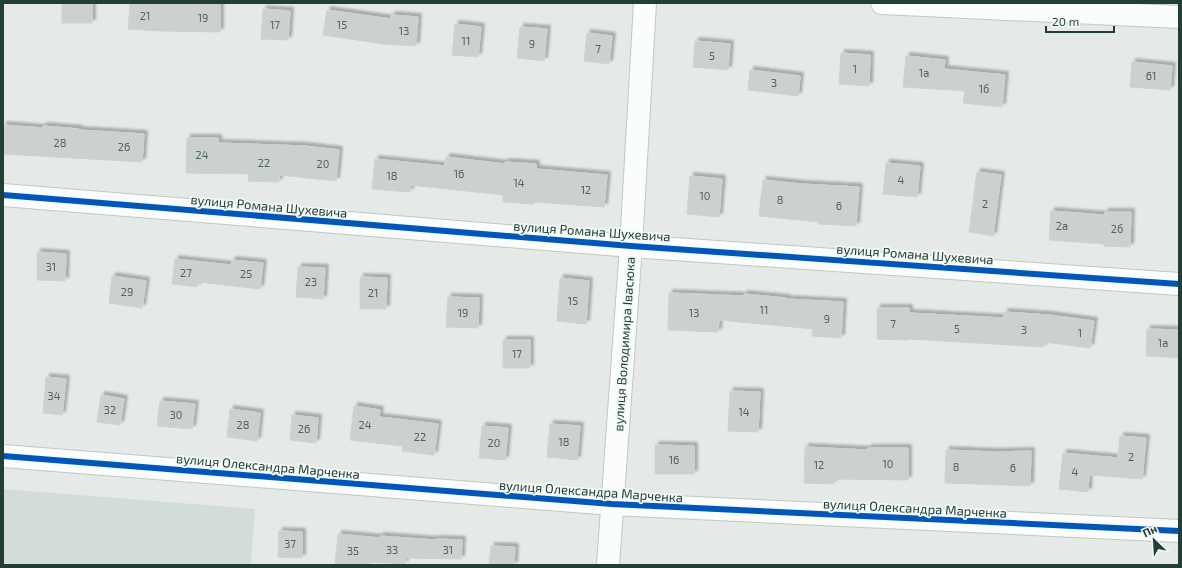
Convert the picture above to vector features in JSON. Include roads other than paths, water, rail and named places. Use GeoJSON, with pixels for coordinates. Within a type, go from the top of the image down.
{"type":"FeatureCollection","features":[{"type":"Feature","properties":{"kind":"street","name":"вулиця Володимира Івасюка"},"geometry":{"type":"LineString","coordinates":[[608,565],[631,246],[645,3]]}},
{"type":"Feature","properties":{"kind":"street"},"geometry":{"type":"LineString","coordinates":[[882,3],[1179,17]]}},
{"type":"Feature","properties":{"kind":"street","name":"вулиця Романа Шухевича"},"geometry":{"type":"LineString","coordinates":[[3,195],[631,246],[1179,284]]}},
{"type":"Feature","properties":{"kind":"street","name":"вулиця Олександра Марченка"},"geometry":{"type":"LineString","coordinates":[[3,456],[612,504],[1179,532]]}}]}
